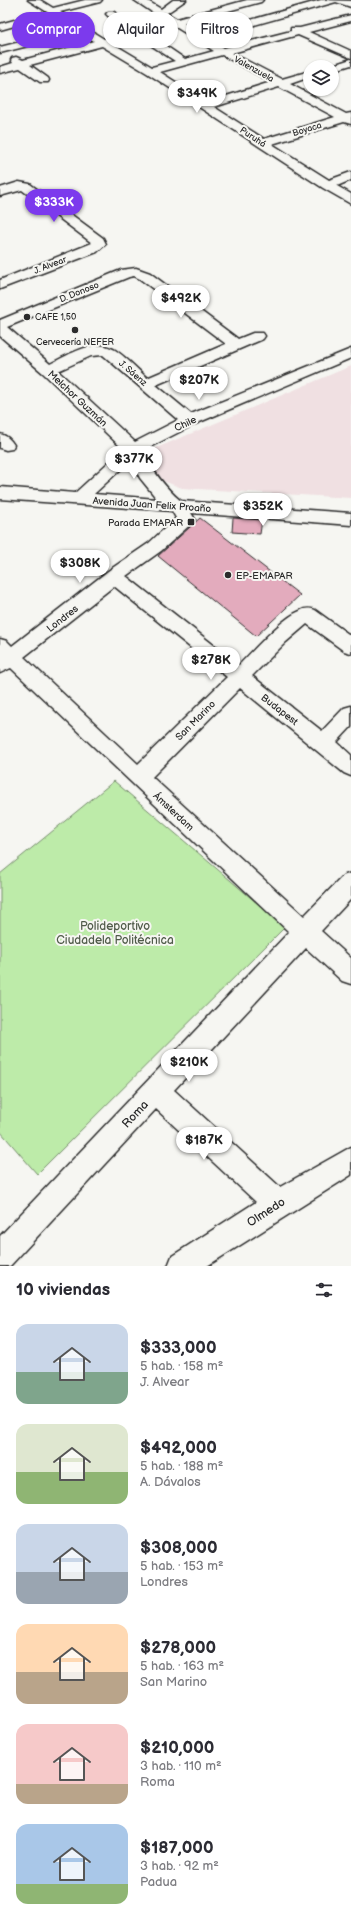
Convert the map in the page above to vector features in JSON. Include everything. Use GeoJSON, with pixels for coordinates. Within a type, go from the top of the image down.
{"type":"FeatureCollection","features":[{"type":"Feature","properties":{"kind":"street","name":"Puruhá"},"geometry":{"type":"LineString","coordinates":[[33,0],[103,42]]}},
{"type":"Feature","properties":{"kind":"street"},"geometry":{"type":"LineString","coordinates":[[53,11],[97,0]]}},
{"type":"Feature","properties":{"kind":"street","name":"Valenzuela"},"geometry":{"type":"LineString","coordinates":[[139,0],[159,12]]}},
{"type":"Feature","properties":{"kind":"street"},"geometry":{"type":"LineString","coordinates":[[164,12],[174,3],[181,0]]}},
{"type":"Feature","properties":{"kind":"street"},"geometry":{"type":"LineString","coordinates":[[253,22],[332,0]]}},
{"type":"Feature","properties":{"kind":"street"},"geometry":{"type":"LineString","coordinates":[[339,0],[351,4]]}},
{"type":"Feature","properties":{"kind":"street"},"geometry":{"type":"LineString","coordinates":[[178,22],[250,1],[298,32],[351,55]]}},
{"type":"Feature","properties":{"kind":"street"},"geometry":{"type":"LineString","coordinates":[[151,71],[351,18]]}},
{"type":"Feature","properties":{"kind":"street","name":"Valenzuela"},"geometry":{"type":"LineString","coordinates":[[178,22],[186,27]]}},
{"type":"Feature","properties":{"kind":"street"},"geometry":{"type":"LineString","coordinates":[[0,26],[12,23]]}},
{"type":"Feature","properties":{"kind":"street"},"geometry":{"type":"LineString","coordinates":[[0,70],[23,65],[103,42]]}},
{"type":"Feature","properties":{"kind":"street"},"geometry":{"type":"LineString","coordinates":[[1,50],[12,47]]}},
{"type":"Feature","properties":{"kind":"street","name":"Puruhá"},"geometry":{"type":"LineString","coordinates":[[113,48],[351,200]]}},
{"type":"Feature","properties":{"kind":"street"},"geometry":{"type":"LineString","coordinates":[[163,48],[184,62]]}},
{"type":"Feature","properties":{"kind":"street","name":"Valenzuela"},"geometry":{"type":"LineString","coordinates":[[217,48],[280,83],[349,118]]}},
{"type":"Feature","properties":{"kind":"street"},"geometry":{"type":"LineString","coordinates":[[1,50],[44,80]]}},
{"type":"Feature","properties":{"kind":"street"},"geometry":{"type":"LineString","coordinates":[[339,66],[351,62]]}},
{"type":"Feature","properties":{"kind":"street"},"geometry":{"type":"LineString","coordinates":[[205,106],[303,76]]}},
{"type":"Feature","properties":{"kind":"street","name":"Boyaca"},"geometry":{"type":"LineString","coordinates":[[262,143],[349,118]]}},
{"type":"Feature","properties":{"kind":"street"},"geometry":{"type":"LineString","coordinates":[[327,185],[351,176]]}},
{"type":"Feature","properties":{"kind":"street","name":"J. Alvear"},"geometry":{"type":"LineString","coordinates":[[0,192],[19,186],[26,187],[98,241],[99,244],[92,249],[0,285]]}},
{"type":"Feature","properties":{"kind":"street","name":"D. Donoso"},"geometry":{"type":"LineString","coordinates":[[0,325],[126,273],[136,272],[145,276],[236,345]]}},
{"type":"Feature","properties":{"kind":"street","name":"Melchor Guzmán"},"geometry":{"type":"LineString","coordinates":[[0,329],[7,344],[48,370],[133,449],[146,474],[162,494],[177,506]]}},
{"type":"Feature","properties":{"kind":"street"},"geometry":{"type":"LineString","coordinates":[[145,384],[258,336]]}},
{"type":"Feature","properties":{"kind":"street","name":"J. Sáenz"},"geometry":{"type":"LineString","coordinates":[[48,370],[93,351],[103,349],[110,353],[189,421]]}},
{"type":"Feature","properties":{"kind":"street","name":"Chile"},"geometry":{"type":"LineString","coordinates":[[85,494],[133,449],[189,421],[351,353]]}},
{"type":"Feature","properties":{"kind":"street","name":"Avenida Juan Felix Proaño"},"geometry":{"type":"LineString","coordinates":[[0,481],[177,506],[351,519]]}},
{"type":"Feature","properties":{"kind":"street","name":"Avenida Juan Felix Proaño"},"geometry":{"type":"LineString","coordinates":[[4,497],[85,494],[162,494],[351,506]]}},
{"type":"Feature","properties":{"kind":"street","name":"Londres"},"geometry":{"type":"LineString","coordinates":[[4,656],[150,550],[179,527],[186,519],[177,506]]}},
{"type":"Feature","properties":{"kind":"street","name":"Budapest"},"geometry":{"type":"LineString","coordinates":[[114,576],[351,767]]}},
{"type":"Feature","properties":{"kind":"street","name":"San Marino"},"geometry":{"type":"LineString","coordinates":[[138,777],[238,676],[279,637],[307,615],[351,646]]}},
{"type":"Feature","properties":{"kind":"street","name":"Ámsterdam"},"geometry":{"type":"LineString","coordinates":[[4,656],[351,973]]}},
{"type":"Feature","properties":{"kind":"street"},"geometry":{"type":"LineString","coordinates":[[323,743],[351,714]]}},
{"type":"Feature","properties":{"kind":"street","name":"Roma"},"geometry":{"type":"LineString","coordinates":[[0,1256],[351,883]]}},
{"type":"Feature","properties":{"kind":"street"},"geometry":{"type":"LineString","coordinates":[[156,1091],[278,1204]]}},
{"type":"Feature","properties":{"kind":"street","name":"Olmedo"},"geometry":{"type":"LineString","coordinates":[[182,1266],[278,1204],[351,1160]]}},
{"type":"Feature","properties":{"kind":"shaded area"},"geometry":{"type":"Polygon","coordinates":[[[351,366],[351,498],[182,488],[163,481],[152,467],[149,457],[154,449],[351,366]]]}},
{"type":"Feature","properties":{"kind":"green space","name":"Polideportivo Ciudadela Politécnica"},"geometry":{"type":"Polygon","coordinates":[[[114,781],[285,927],[37,1174],[0,1131],[0,874],[114,781]]]}},
{"type":"Feature","properties":{"kind":"building","name":"EP-EMAPAR"},"geometry":{"type":"Polygon","coordinates":[[[200,518],[300,595],[256,636],[158,556],[200,518]]]}},
{"type":"Feature","properties":{"kind":"building"},"geometry":{"type":"Polygon","coordinates":[[[233,518],[262,520],[260,534],[232,532],[233,518]]]}},
{"type":"Feature","properties":{"kind":"place","name":"CAFE 1,50"},"geometry":{"type":"Point","coordinates":[27,317]}},
{"type":"Feature","properties":{"kind":"place","name":"Cervecería NEFER"},"geometry":{"type":"Point","coordinates":[75,330]}},
{"type":"Feature","properties":{"kind":"place","name":"Parada EMAPAR"},"geometry":{"type":"Point","coordinates":[191,522]}},
{"type":"Feature","properties":{"kind":"place","name":"EP-EMAPAR"},"geometry":{"type":"Point","coordinates":[228,575]}}]}
